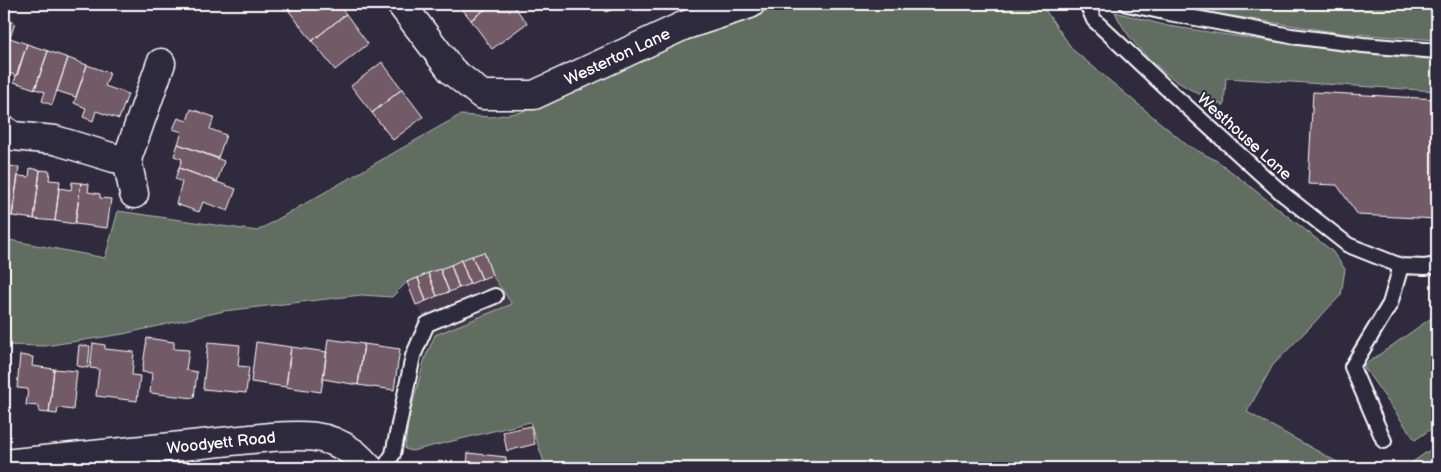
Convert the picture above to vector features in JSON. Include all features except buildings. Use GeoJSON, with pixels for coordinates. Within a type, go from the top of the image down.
{"type":"FeatureCollection","features":[{"type":"Feature","properties":{"kind":"street","name":"Westerton Lane"},"geometry":{"type":"LineString","coordinates":[[401,4],[452,71],[482,95],[534,95],[683,26],[750,4]]}},
{"type":"Feature","properties":{"kind":"street"},"geometry":{"type":"LineString","coordinates":[[134,194],[127,159],[161,63]]}},
{"type":"Feature","properties":{"kind":"street"},"geometry":{"type":"LineString","coordinates":[[4,130],[13,136],[55,140],[114,158],[127,159]]}},
{"type":"Feature","properties":{"kind":"street","name":"Woodyett Road"},"geometry":{"type":"LineString","coordinates":[[4,464],[303,435],[331,440],[351,451],[369,468]]}},
{"type":"Feature","properties":{"kind":"lane","name":"Westhouse Lane"},"geometry":{"type":"LineString","coordinates":[[1088,4],[1094,20],[1164,86],[1283,194],[1348,245],[1401,266],[1425,267],[1437,265]]}},
{"type":"Feature","properties":{"kind":"lane"},"geometry":{"type":"LineString","coordinates":[[1127,4],[1291,36],[1437,51]]}},
{"type":"Feature","properties":{"kind":"lane"},"geometry":{"type":"LineString","coordinates":[[1384,441],[1352,367],[1390,304],[1401,266]]}},
{"type":"Feature","properties":{"kind":"lane"},"geometry":{"type":"LineString","coordinates":[[384,468],[393,454],[413,356],[427,324],[496,296]]}},
{"type":"Feature","properties":{"kind":"shaded area"},"geometry":{"type":"Polygon","coordinates":[[[484,252],[492,275],[512,304],[435,335],[416,305],[407,282],[484,252]]]}},
{"type":"Feature","properties":{"kind":"green space"},"geometry":{"type":"Polygon","coordinates":[[[795,4],[1041,4],[1073,50],[1187,145],[1219,162],[1332,251],[1345,269],[1341,295],[1273,365],[1247,412],[1348,468],[546,468],[530,422],[412,451],[405,449],[408,421],[425,358],[435,335],[512,304],[492,275],[484,252],[407,282],[392,297],[361,295],[224,311],[123,334],[45,346],[4,345],[4,239],[105,258],[118,211],[257,231],[460,115],[491,117],[522,112],[660,48],[718,24],[795,4]]]}},
{"type":"Feature","properties":{"kind":"green space"},"geometry":{"type":"Polygon","coordinates":[[[1173,4],[1437,4],[1437,40],[1340,33],[1213,13],[1173,4]]]}},
{"type":"Feature","properties":{"kind":"green space"},"geometry":{"type":"Polygon","coordinates":[[[1115,12],[1168,26],[1282,43],[1437,57],[1437,91],[1226,78],[1224,106],[1182,85],[1167,75],[1133,41],[1115,12]]]}},
{"type":"Feature","properties":{"kind":"green space"},"geometry":{"type":"Polygon","coordinates":[[[1437,314],[1437,425],[1415,440],[1363,366],[1437,314]]]}},
{"type":"Feature","properties":{"kind":"green space"},"geometry":{"type":"Polygon","coordinates":[[[1437,445],[1437,468],[1404,468],[1437,445]]]}}]}
